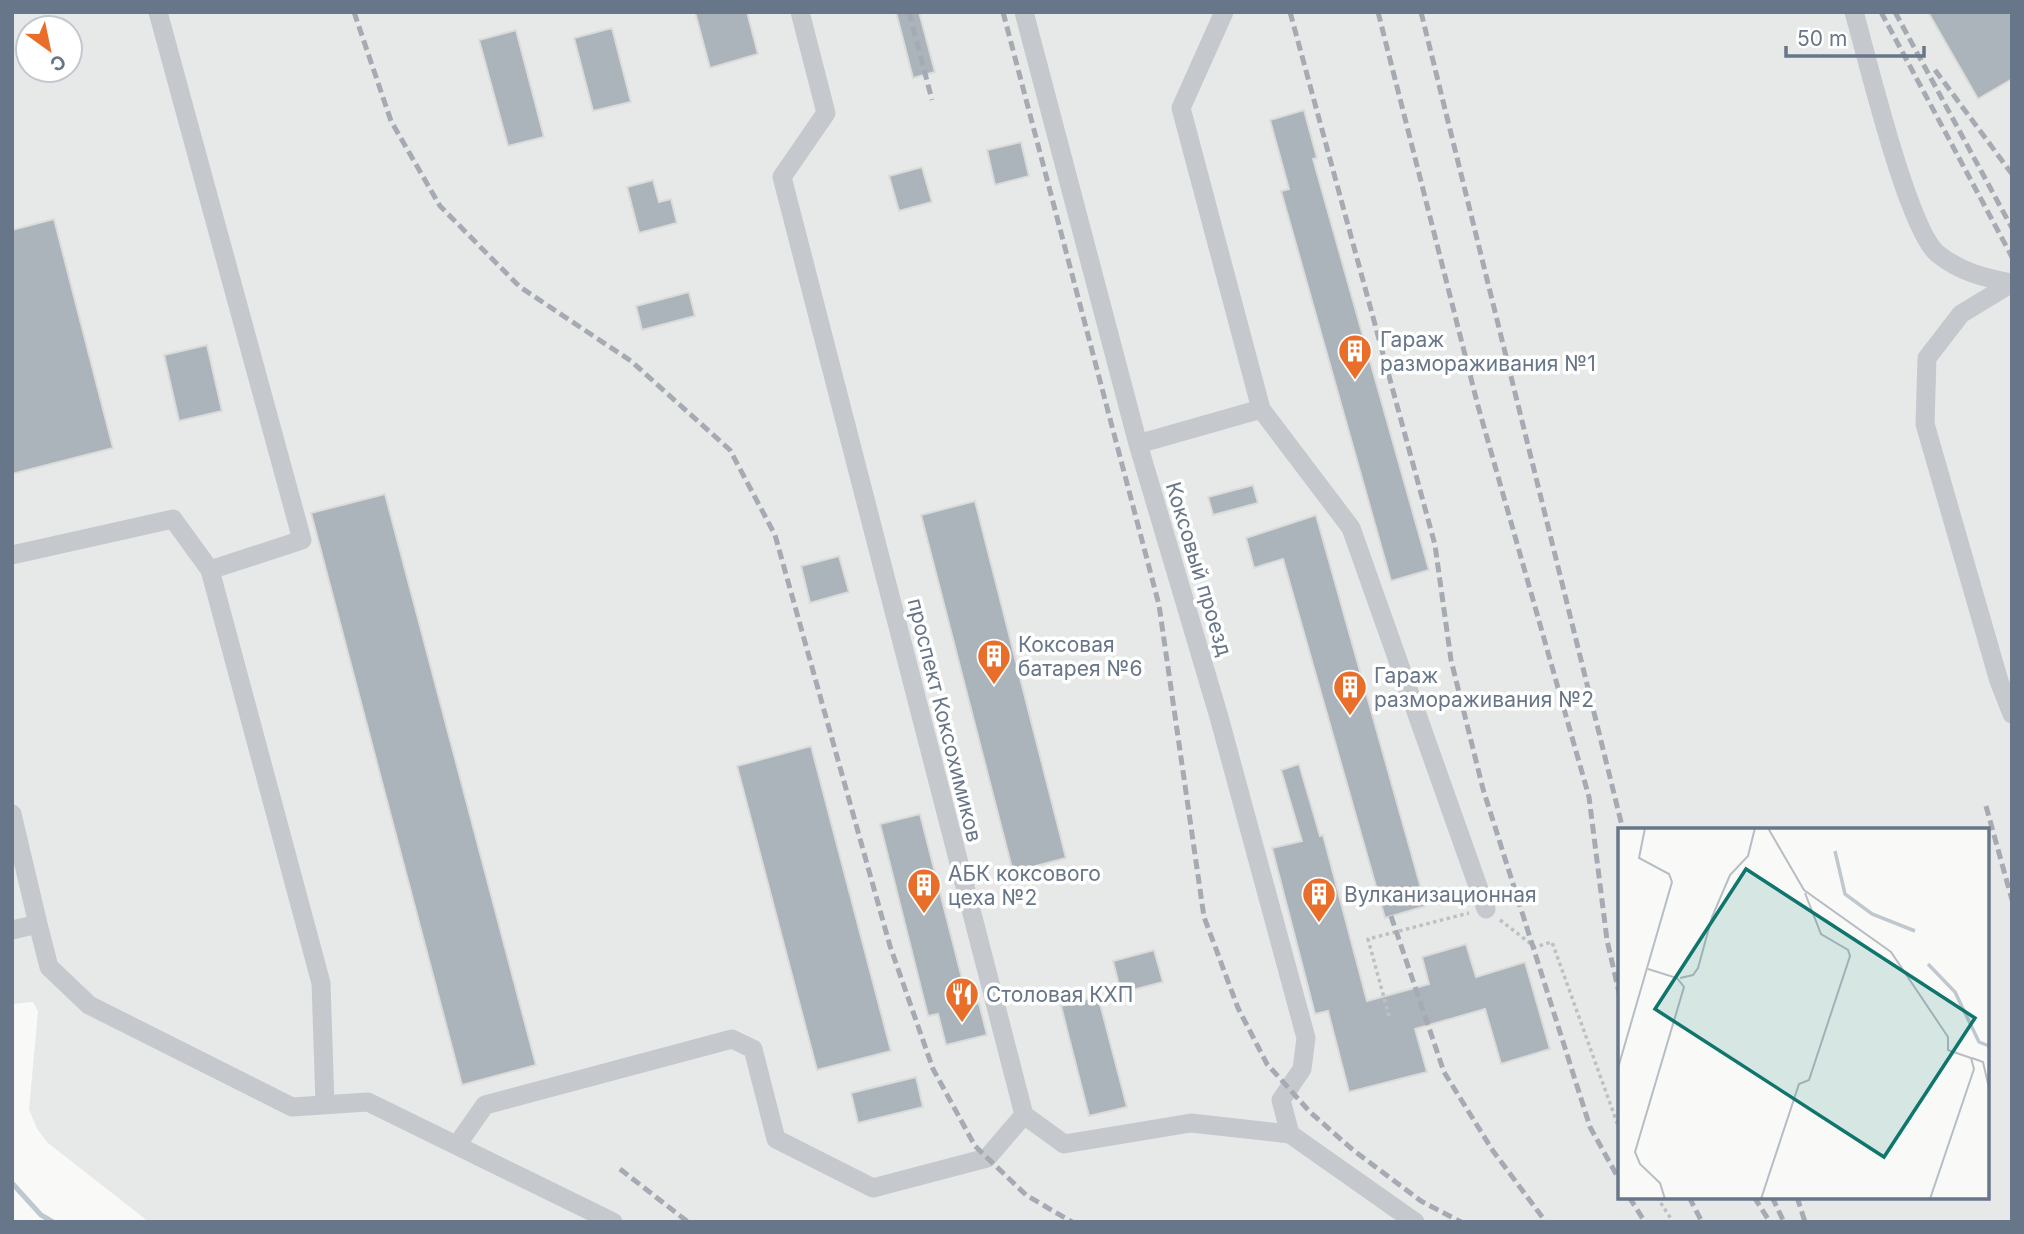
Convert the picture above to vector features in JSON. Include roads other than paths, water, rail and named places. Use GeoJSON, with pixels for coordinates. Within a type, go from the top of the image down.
{"type":"FeatureCollection","features":[{"type":"Feature","properties":{"kind":"street"},"geometry":{"type":"LineString","coordinates":[[158,12],[302,540],[210,570]]}},
{"type":"Feature","properties":{"kind":"street","name":"проспект Коксохимиков"},"geometry":{"type":"LineString","coordinates":[[800,12],[826,113],[782,177],[1024,1115]]}},
{"type":"Feature","properties":{"kind":"street","name":"Коксовый проезд"},"geometry":{"type":"LineString","coordinates":[[1024,12],[1138,444],[1219,717],[1306,1038],[1302,1069],[1282,1100],[1290,1134]]}},
{"type":"Feature","properties":{"kind":"street"},"geometry":{"type":"LineString","coordinates":[[1224,12],[1181,108],[1261,409],[1351,528],[1486,909]]}},
{"type":"Feature","properties":{"kind":"street"},"geometry":{"type":"LineString","coordinates":[[1854,12],[1912,212],[1936,253],[1975,276],[2012,283],[1961,314],[1927,358],[1925,424],[1999,681],[2012,714]]}},
{"type":"Feature","properties":{"kind":"street"},"geometry":{"type":"LineString","coordinates":[[1138,444],[1261,409]]}},
{"type":"Feature","properties":{"kind":"street"},"geometry":{"type":"LineString","coordinates":[[12,555],[173,519],[210,570],[321,983],[325,1104]]}},
{"type":"Feature","properties":{"kind":"street"},"geometry":{"type":"LineString","coordinates":[[12,814],[49,967],[89,1005],[292,1107],[369,1102],[613,1222]]}},
{"type":"Feature","properties":{"kind":"street"},"geometry":{"type":"LineString","coordinates":[[12,930],[38,924]]}},
{"type":"Feature","properties":{"kind":"street"},"geometry":{"type":"LineString","coordinates":[[457,1145],[485,1105],[732,1039],[753,1049],[776,1139],[873,1188],[987,1158],[1024,1115],[1064,1144],[1191,1123],[1290,1134],[1415,1222]]}},
{"type":"Feature","properties":{"kind":"waterway"},"geometry":{"type":"LineString","coordinates":[[12,1183],[41,1215],[53,1222]]}},
{"type":"Feature","properties":{"kind":"railway"},"geometry":{"type":"LineString","coordinates":[[354,12],[391,121],[440,206],[520,287],[631,361],[730,450],[775,535],[890,946],[933,1069],[975,1146],[1026,1195],[1072,1222]]}},
{"type":"Feature","properties":{"kind":"railway"},"geometry":{"type":"LineString","coordinates":[[909,12],[932,100]]}},
{"type":"Feature","properties":{"kind":"railway"},"geometry":{"type":"LineString","coordinates":[[1003,12],[1159,605],[1204,917],[1238,1008],[1267,1064],[1310,1112],[1353,1150],[1421,1201],[1461,1222]]}},
{"type":"Feature","properties":{"kind":"railway"},"geometry":{"type":"LineString","coordinates":[[1290,12],[1435,545],[1451,660],[1483,789],[1590,1127],[1618,1177]]}},
{"type":"Feature","properties":{"kind":"railway"},"geometry":{"type":"LineString","coordinates":[[1378,12],[1478,406],[1589,797],[1607,940],[1618,988]]}},
{"type":"Feature","properties":{"kind":"railway"},"geometry":{"type":"LineString","coordinates":[[1421,12],[1623,828]]}},
{"type":"Feature","properties":{"kind":"railway"},"geometry":{"type":"LineString","coordinates":[[1881,12],[2012,257]]}},
{"type":"Feature","properties":{"kind":"railway"},"geometry":{"type":"LineString","coordinates":[[1895,12],[2012,228]]}},
{"type":"Feature","properties":{"kind":"railway"},"geometry":{"type":"LineString","coordinates":[[1935,70],[2012,174]]}},
{"type":"Feature","properties":{"kind":"railway"},"geometry":{"type":"LineString","coordinates":[[1986,806],[2012,900]]}},
{"type":"Feature","properties":{"kind":"railway"},"geometry":{"type":"LineString","coordinates":[[1391,916],[1444,1072],[1493,1151],[1546,1222]]}},
{"type":"Feature","properties":{"kind":"railway"},"geometry":{"type":"LineString","coordinates":[[620,1169],[688,1222]]}},
{"type":"Feature","properties":{"kind":"railway"},"geometry":{"type":"LineString","coordinates":[[1630,1199],[1645,1222]]}},
{"type":"Feature","properties":{"kind":"railway"},"geometry":{"type":"LineString","coordinates":[[1690,1199],[1702,1222]]}},
{"type":"Feature","properties":{"kind":"railway"},"geometry":{"type":"LineString","coordinates":[[1755,1199],[1770,1222]]}},
{"type":"Feature","properties":{"kind":"railway"},"geometry":{"type":"LineString","coordinates":[[1773,1199],[1784,1222]]}},
{"type":"Feature","properties":{"kind":"railway"},"geometry":{"type":"LineString","coordinates":[[1798,1199],[1805,1222]]}},
{"type":"Feature","properties":{"kind":"place","name":"Гараж размораживания №1"},"geometry":{"type":"Point","coordinates":[1355,381]}},
{"type":"Feature","properties":{"kind":"place","name":"Коксовая батарея №6"},"geometry":{"type":"Point","coordinates":[994,686]}},
{"type":"Feature","properties":{"kind":"place","name":"Гараж размораживания №2"},"geometry":{"type":"Point","coordinates":[1350,717]}},
{"type":"Feature","properties":{"kind":"place","name":"АБК коксового цеха №2"},"geometry":{"type":"Point","coordinates":[924,915]}},
{"type":"Feature","properties":{"kind":"place","name":"Вулканизационная"},"geometry":{"type":"Point","coordinates":[1319,924]}},
{"type":"Feature","properties":{"kind":"place","name":"Столовая КХП"},"geometry":{"type":"Point","coordinates":[962,1024]}}]}
